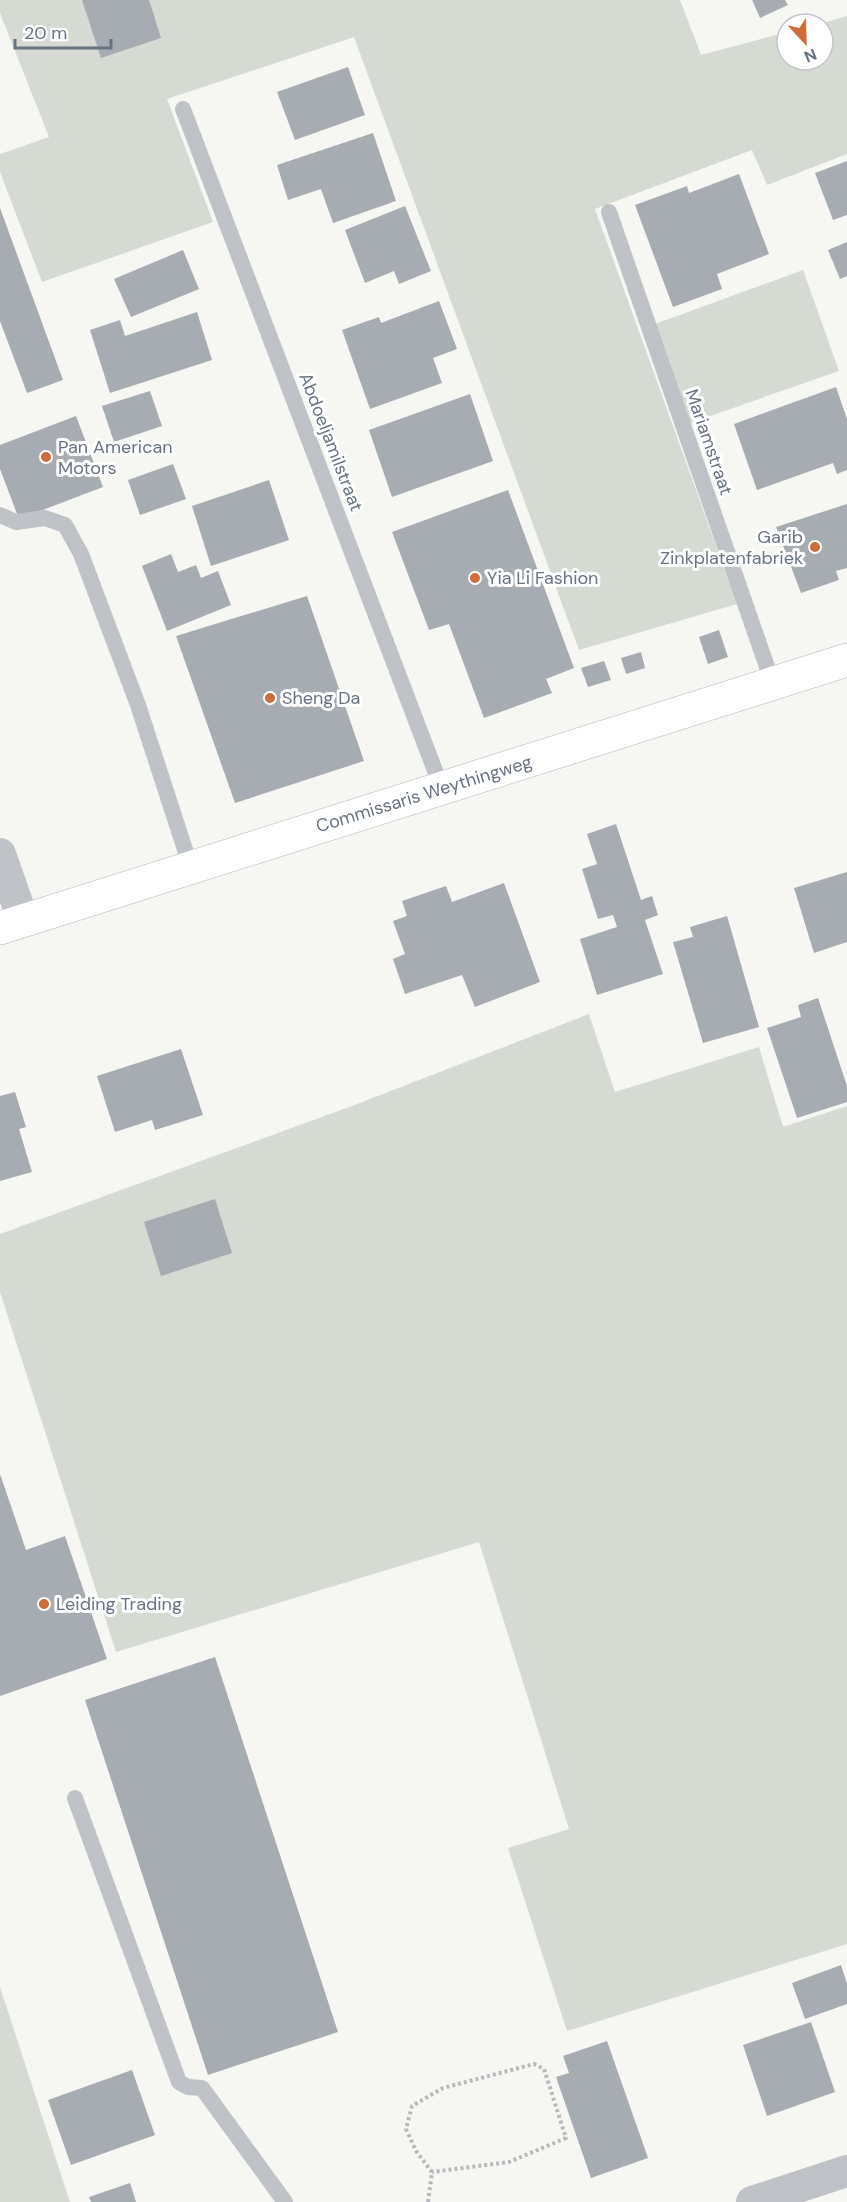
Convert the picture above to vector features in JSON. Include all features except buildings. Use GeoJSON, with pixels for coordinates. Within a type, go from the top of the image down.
{"type":"FeatureCollection","features":[{"type":"Feature","properties":{"kind":"main road","name":"Commissaris Weythingweg"},"geometry":{"type":"LineString","coordinates":[[12,924],[847,660]]}},
{"type":"Feature","properties":{"kind":"street"},"geometry":{"type":"LineString","coordinates":[[0,854],[12,924]]}},
{"type":"Feature","properties":{"kind":"street"},"geometry":{"type":"LineString","coordinates":[[752,2202],[847,2171]]}},
{"type":"Feature","properties":{"kind":"lane","name":"Abdoeljamilstraat"},"geometry":{"type":"LineString","coordinates":[[183,109],[442,789]]}},
{"type":"Feature","properties":{"kind":"lane","name":"Mariamstraat"},"geometry":{"type":"LineString","coordinates":[[609,212],[773,684]]}},
{"type":"Feature","properties":{"kind":"lane"},"geometry":{"type":"LineString","coordinates":[[0,515],[16,522],[45,518],[66,525],[81,554],[138,705],[191,868]]}},
{"type":"Feature","properties":{"kind":"lane"},"geometry":{"type":"LineString","coordinates":[[75,1798],[179,2082],[188,2087],[202,2088],[285,2202]]}},
{"type":"Feature","properties":{"kind":"path"},"geometry":{"type":"LineString","coordinates":[[428,2202],[432,2172],[416,2151],[406,2129],[412,2106],[443,2088],[534,2064],[544,2069],[566,2138],[509,2162],[432,2172]]}},
{"type":"Feature","properties":{"kind":"shaded area"},"geometry":{"type":"Polygon","coordinates":[[[0,0],[680,0],[701,55],[775,35],[775,72],[835,72],[835,19],[847,16],[847,154],[767,185],[752,150],[595,209],[737,604],[579,650],[354,37],[167,99],[213,222],[42,282],[0,172],[0,154],[49,137],[0,13],[0,0]]]}},
{"type":"Feature","properties":{"kind":"shaded area"},"geometry":{"type":"Polygon","coordinates":[[[803,270],[839,371],[690,423],[655,324],[803,270]]]}},
{"type":"Feature","properties":{"kind":"shaded area"},"geometry":{"type":"Polygon","coordinates":[[[589,1014],[615,1092],[759,1047],[783,1127],[847,1106],[847,1944],[567,2031],[508,1848],[569,1829],[479,1542],[116,1652],[0,1292],[0,1234],[352,1106],[589,1014]]]}},
{"type":"Feature","properties":{"kind":"shaded area"},"geometry":{"type":"Polygon","coordinates":[[[0,1987],[70,2202],[0,2202],[0,1987]]]}},
{"type":"Feature","properties":{"kind":"place","name":"Pan American Motors"},"geometry":{"type":"Point","coordinates":[46,457]}},
{"type":"Feature","properties":{"kind":"place","name":"Garib Zinkplatenfabriek"},"geometry":{"type":"Point","coordinates":[815,547]}},
{"type":"Feature","properties":{"kind":"place","name":"Yia Li Fashion"},"geometry":{"type":"Point","coordinates":[475,578]}},
{"type":"Feature","properties":{"kind":"place","name":"Sheng Da"},"geometry":{"type":"Point","coordinates":[270,698]}},
{"type":"Feature","properties":{"kind":"place","name":"Leiding Trading"},"geometry":{"type":"Point","coordinates":[44,1604]}}]}
